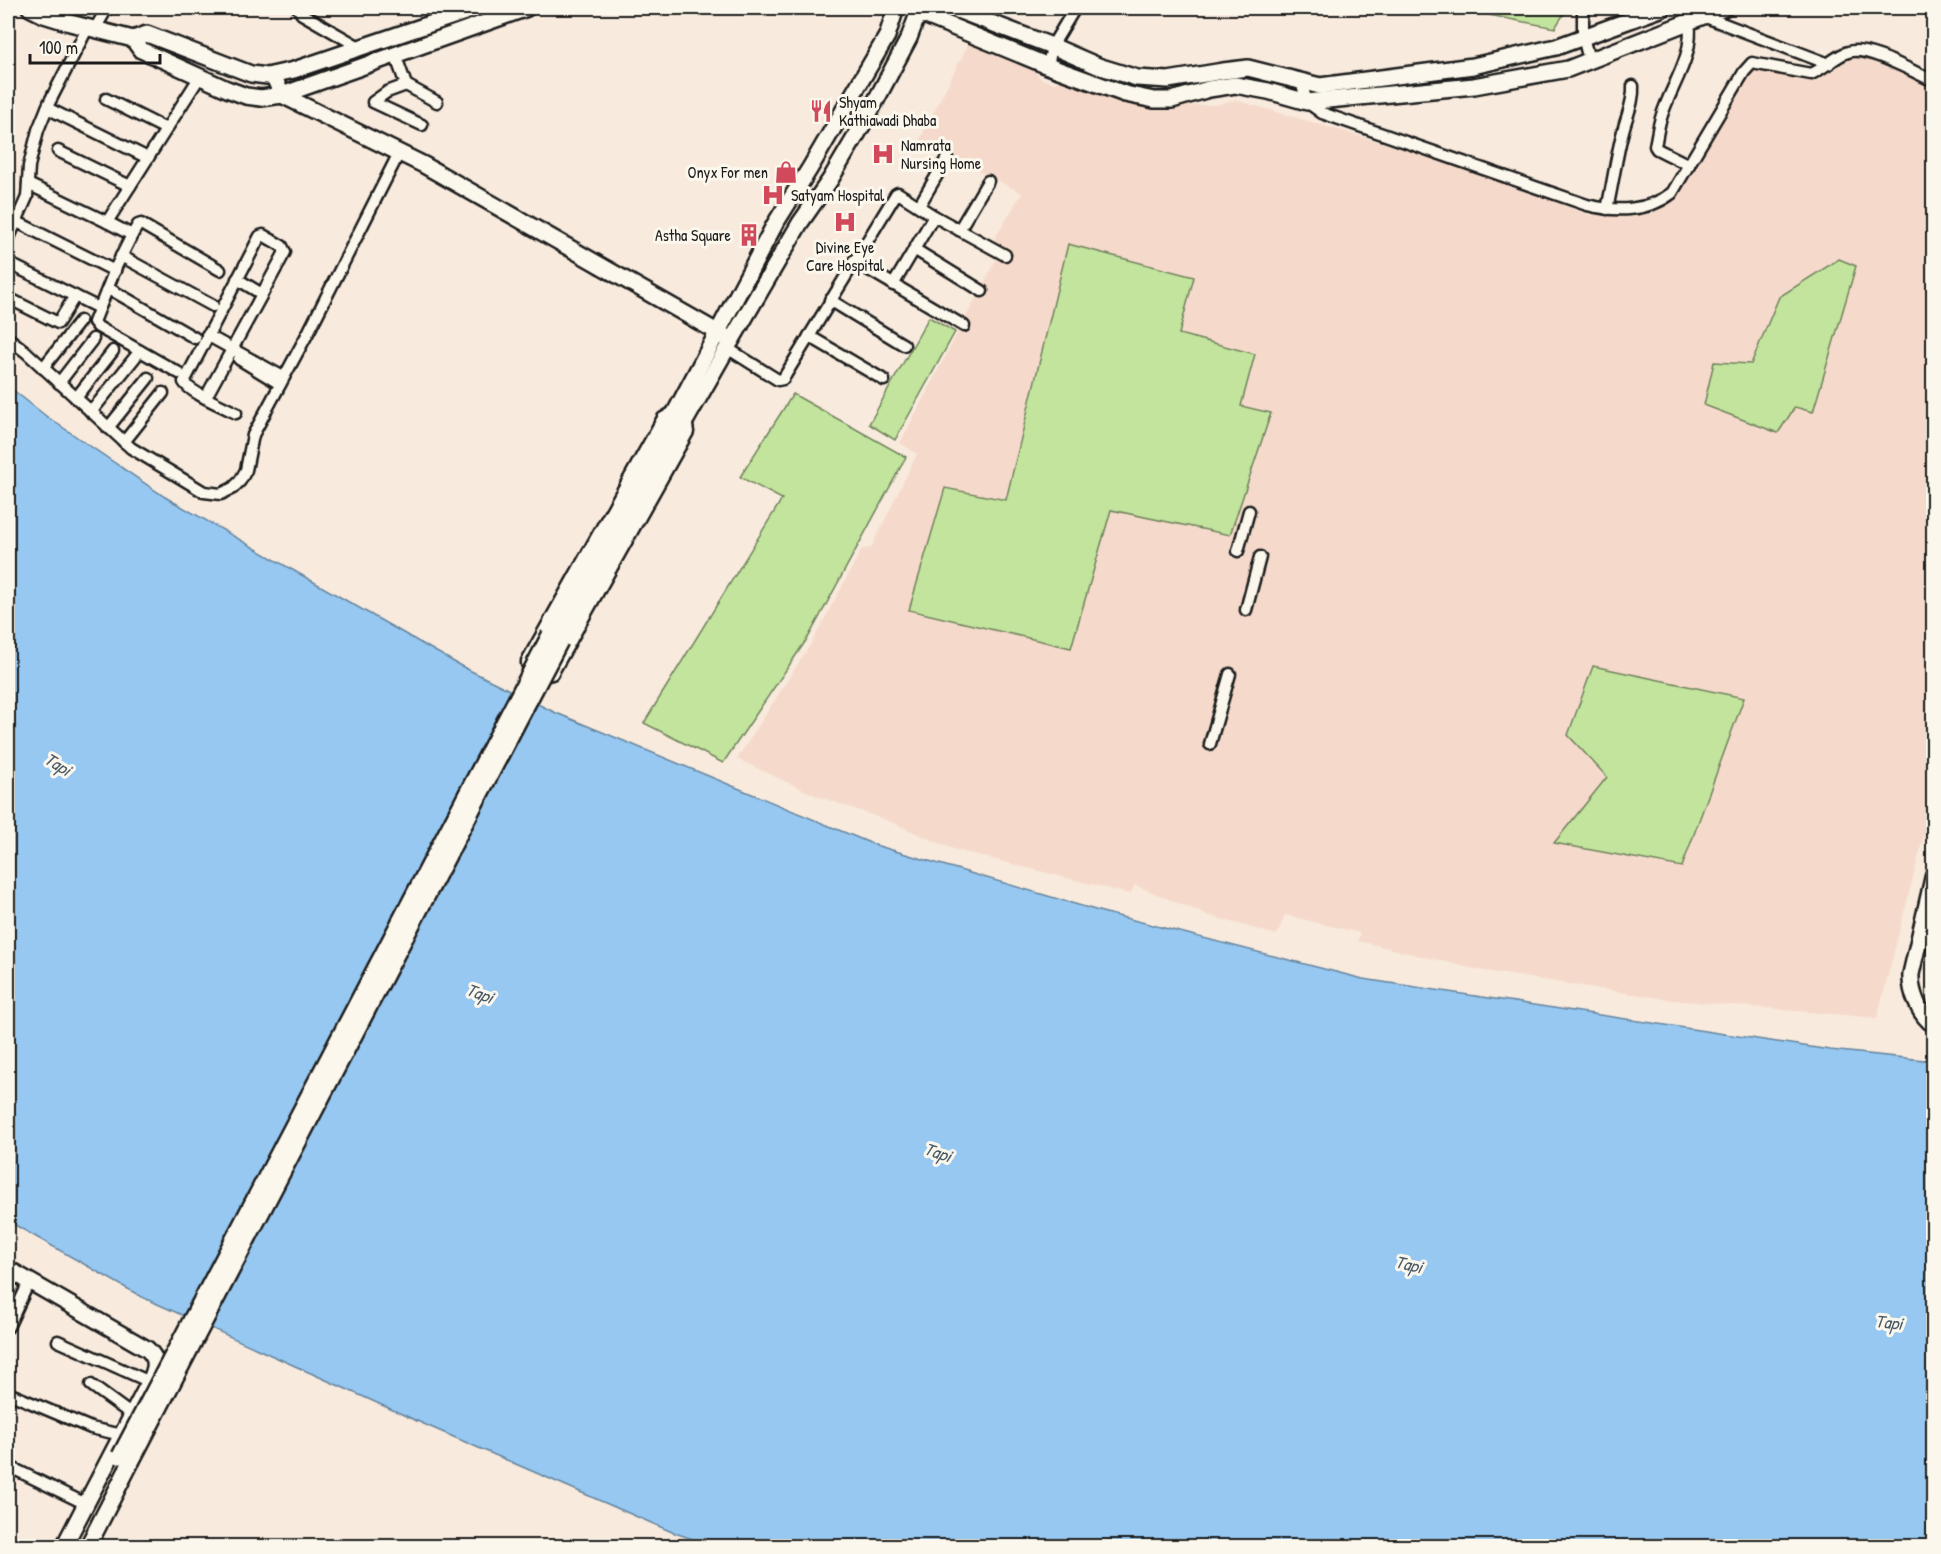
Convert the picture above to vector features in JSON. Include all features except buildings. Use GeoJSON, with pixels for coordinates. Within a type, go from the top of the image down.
{"type":"FeatureCollection","features":[{"type":"Feature","properties":{"kind":"main road"},"geometry":{"type":"LineString","coordinates":[[30,8],[44,15],[133,39],[147,34],[260,76],[294,70],[477,8]]}},
{"type":"Feature","properties":{"kind":"main road"},"geometry":{"type":"LineString","coordinates":[[133,39],[141,50],[198,78],[246,96],[261,98],[282,95],[527,8]]}},
{"type":"Feature","properties":{"kind":"main road"},"geometry":{"type":"LineString","coordinates":[[952,8],[1098,66],[1137,78],[1168,80],[1248,68],[1320,86],[1473,66],[1556,47],[1664,8],[1672,28]]}},
{"type":"Feature","properties":{"kind":"main road"},"geometry":{"type":"LineString","coordinates":[[920,11],[1048,66],[1125,94],[1154,100],[1172,100],[1209,89],[1236,85],[1307,102],[1474,86],[1568,69],[1724,8]]}},
{"type":"Feature","properties":{"kind":"main road"},"geometry":{"type":"LineString","coordinates":[[725,340],[775,224],[887,36],[894,9],[903,17],[911,17],[920,11]]}},
{"type":"Feature","properties":{"kind":"main road"},"geometry":{"type":"LineString","coordinates":[[73,1546],[125,1459],[555,638],[725,340],[830,180],[866,119],[909,38],[920,11]]}},
{"type":"Feature","properties":{"kind":"main road"},"geometry":{"type":"LineString","coordinates":[[273,75],[282,95],[399,153],[528,223],[725,340]]}},
{"type":"Feature","properties":{"kind":"main road"},"geometry":{"type":"LineString","coordinates":[[1933,877],[1910,985],[1927,1020],[1934,1025]]}},
{"type":"Feature","properties":{"kind":"main road"},"geometry":{"type":"LineString","coordinates":[[1915,999],[1934,1010]]}},
{"type":"Feature","properties":{"kind":"main road"},"geometry":{"type":"LineString","coordinates":[[8,1269],[147,1349],[156,1361],[150,1382],[64,1546]]}},
{"type":"Feature","properties":{"kind":"main road"},"geometry":{"type":"LineString","coordinates":[[88,1546],[125,1459]]}},
{"type":"Feature","properties":{"kind":"street"},"geometry":{"type":"LineString","coordinates":[[8,240],[26,202],[32,151],[47,108],[92,28],[108,8]]}},
{"type":"Feature","properties":{"kind":"street"},"geometry":{"type":"LineString","coordinates":[[298,8],[302,14],[361,48]]}},
{"type":"Feature","properties":{"kind":"street"},"geometry":{"type":"LineString","coordinates":[[1048,66],[1052,46],[1076,8]]}},
{"type":"Feature","properties":{"kind":"street"},"geometry":{"type":"LineString","coordinates":[[1582,8],[1583,37],[1589,60]]}},
{"type":"Feature","properties":{"kind":"street"},"geometry":{"type":"LineString","coordinates":[[1689,165],[1655,146],[1661,118],[1689,48],[1691,32],[1696,19],[1829,64]]}},
{"type":"Feature","properties":{"kind":"street"},"geometry":{"type":"LineString","coordinates":[[1301,82],[1307,102],[1322,113],[1587,205],[1607,209],[1648,206],[1672,193],[1744,72],[1752,63],[1807,74],[1815,73],[1849,51],[1859,51],[1934,81]]}},
{"type":"Feature","properties":{"kind":"street"},"geometry":{"type":"LineString","coordinates":[[395,54],[406,85],[437,102]]}},
{"type":"Feature","properties":{"kind":"street"},"geometry":{"type":"LineString","coordinates":[[107,222],[198,78]]}},
{"type":"Feature","properties":{"kind":"street"},"geometry":{"type":"LineString","coordinates":[[406,85],[387,92],[374,102],[422,125]]}},
{"type":"Feature","properties":{"kind":"street"},"geometry":{"type":"LineString","coordinates":[[1607,209],[1634,86]]}},
{"type":"Feature","properties":{"kind":"street"},"geometry":{"type":"LineString","coordinates":[[106,99],[166,129]]}},
{"type":"Feature","properties":{"kind":"street"},"geometry":{"type":"LineString","coordinates":[[47,108],[148,158]]}},
{"type":"Feature","properties":{"kind":"street"},"geometry":{"type":"LineString","coordinates":[[58,151],[130,186]]}},
{"type":"Feature","properties":{"kind":"street"},"geometry":{"type":"LineString","coordinates":[[8,338],[124,442],[204,492],[221,494],[233,488],[246,470],[253,435],[399,153]]}},
{"type":"Feature","properties":{"kind":"street"},"geometry":{"type":"LineString","coordinates":[[919,206],[947,158]]}},
{"type":"Feature","properties":{"kind":"street"},"geometry":{"type":"LineString","coordinates":[[959,230],[988,181]]}},
{"type":"Feature","properties":{"kind":"street"},"geometry":{"type":"LineString","coordinates":[[28,184],[132,235]]}},
{"type":"Feature","properties":{"kind":"street"},"geometry":{"type":"LineString","coordinates":[[725,340],[781,380],[893,196],[898,193],[934,216],[1005,255]]}},
{"type":"Feature","properties":{"kind":"street"},"geometry":{"type":"LineString","coordinates":[[893,285],[934,216]]}},
{"type":"Feature","properties":{"kind":"street"},"geometry":{"type":"LineString","coordinates":[[16,222],[115,271]]}},
{"type":"Feature","properties":{"kind":"street"},"geometry":{"type":"LineString","coordinates":[[179,373],[98,327],[94,322],[99,308],[121,256],[138,225],[141,224],[220,270]]}},
{"type":"Feature","properties":{"kind":"street"},"geometry":{"type":"LineString","coordinates":[[206,397],[229,349],[285,250],[264,236],[260,236],[183,382],[186,387],[236,413]]}},
{"type":"Feature","properties":{"kind":"street"},"geometry":{"type":"LineString","coordinates":[[914,249],[982,291]]}},
{"type":"Feature","properties":{"kind":"street"},"geometry":{"type":"LineString","coordinates":[[121,256],[213,306]]}},
{"type":"Feature","properties":{"kind":"street"},"geometry":{"type":"LineString","coordinates":[[854,261],[964,326]]}},
{"type":"Feature","properties":{"kind":"street"},"geometry":{"type":"LineString","coordinates":[[8,263],[99,308]]}},
{"type":"Feature","properties":{"kind":"street"},"geometry":{"type":"LineString","coordinates":[[237,279],[262,294]]}},
{"type":"Feature","properties":{"kind":"street"},"geometry":{"type":"LineString","coordinates":[[108,288],[195,338]]}},
{"type":"Feature","properties":{"kind":"street"},"geometry":{"type":"LineString","coordinates":[[8,298],[58,323],[75,296]]}},
{"type":"Feature","properties":{"kind":"street"},"geometry":{"type":"LineString","coordinates":[[830,300],[904,345]]}},
{"type":"Feature","properties":{"kind":"street"},"geometry":{"type":"LineString","coordinates":[[43,368],[80,321]]}},
{"type":"Feature","properties":{"kind":"street"},"geometry":{"type":"LineString","coordinates":[[207,335],[281,380]]}},
{"type":"Feature","properties":{"kind":"street"},"geometry":{"type":"LineString","coordinates":[[809,336],[884,380]]}},
{"type":"Feature","properties":{"kind":"street"},"geometry":{"type":"LineString","coordinates":[[59,382],[93,339]]}},
{"type":"Feature","properties":{"kind":"street"},"geometry":{"type":"LineString","coordinates":[[76,398],[113,351]]}},
{"type":"Feature","properties":{"kind":"street"},"geometry":{"type":"LineString","coordinates":[[91,412],[140,351]]}},
{"type":"Feature","properties":{"kind":"street"},"geometry":{"type":"LineString","coordinates":[[108,428],[148,378]]}},
{"type":"Feature","properties":{"kind":"street"},"geometry":{"type":"LineString","coordinates":[[124,442],[163,393]]}},
{"type":"Feature","properties":{"kind":"street"},"geometry":{"type":"LineString","coordinates":[[681,415],[688,432],[552,674],[548,675],[527,664],[663,418],[681,415]]}},
{"type":"Feature","properties":{"kind":"street"},"geometry":{"type":"LineString","coordinates":[[1238,551],[1249,512]]}},
{"type":"Feature","properties":{"kind":"street"},"geometry":{"type":"LineString","coordinates":[[1246,610],[1260,556]]}},
{"type":"Feature","properties":{"kind":"street"},"geometry":{"type":"LineString","coordinates":[[1210,744],[1230,674]]}},
{"type":"Feature","properties":{"kind":"street"},"geometry":{"type":"LineString","coordinates":[[8,1327],[29,1281]]}},
{"type":"Feature","properties":{"kind":"street"},"geometry":{"type":"LineString","coordinates":[[58,1341],[150,1382]]}},
{"type":"Feature","properties":{"kind":"street"},"geometry":{"type":"LineString","coordinates":[[91,1385],[132,1414]]}},
{"type":"Feature","properties":{"kind":"street"},"geometry":{"type":"LineString","coordinates":[[8,1393],[91,1428],[122,1435]]}},
{"type":"Feature","properties":{"kind":"street"},"geometry":{"type":"LineString","coordinates":[[8,1466],[86,1503]]}},
{"type":"Feature","properties":{"kind":"shaded area"},"geometry":{"type":"Polygon","coordinates":[[[972,37],[1028,61],[1041,79],[1055,83],[1064,77],[1146,106],[1215,105],[1235,100],[1435,158],[1590,215],[1631,212],[1675,196],[1754,63],[1817,81],[1836,59],[1857,55],[1933,85],[1933,800],[1877,1018],[1672,1000],[1479,970],[1358,941],[1360,933],[1285,915],[1277,935],[1207,915],[1135,885],[1130,894],[953,849],[886,820],[817,796],[737,759],[812,642],[862,549],[871,548],[917,454],[900,443],[1000,252],[991,245],[1022,193],[919,141],[972,37]]]}},
{"type":"Feature","properties":{"kind":"green space"},"geometry":{"type":"Polygon","coordinates":[[[1482,8],[1566,8],[1555,28],[1479,13],[1482,8]]]}},
{"type":"Feature","properties":{"kind":"green space"},"geometry":{"type":"Polygon","coordinates":[[[1068,244],[1194,277],[1179,334],[1255,354],[1241,406],[1271,413],[1230,535],[1111,510],[1071,648],[909,610],[945,488],[1006,500],[1068,244]]]}},
{"type":"Feature","properties":{"kind":"green space"},"geometry":{"type":"Polygon","coordinates":[[[1839,259],[1856,266],[1813,412],[1795,407],[1778,433],[1704,405],[1714,362],[1751,364],[1779,297],[1839,259]]]}},
{"type":"Feature","properties":{"kind":"green space"},"geometry":{"type":"Polygon","coordinates":[[[929,317],[955,332],[895,440],[869,424],[929,317]]]}},
{"type":"Feature","properties":{"kind":"green space"},"geometry":{"type":"Polygon","coordinates":[[[793,394],[906,457],[809,636],[723,763],[644,723],[782,499],[740,477],[793,394]]]}},
{"type":"Feature","properties":{"kind":"green space"},"geometry":{"type":"Polygon","coordinates":[[[1593,666],[1744,698],[1682,867],[1554,843],[1607,777],[1568,735],[1593,666]]]}},
{"type":"Feature","properties":{"kind":"water","name":"Tapi"},"geometry":{"type":"Polygon","coordinates":[[[8,386],[46,416],[165,497],[461,666],[554,712],[875,845],[1102,912],[1363,979],[1830,1050],[1933,1061],[1933,1546],[713,1546],[672,1532],[426,1425],[142,1297],[8,1221],[8,386]]]}},
{"type":"Feature","properties":{"kind":"place","name":"Shyam Kathiawadi Dhaba"},"geometry":{"type":"Point","coordinates":[821,111]}},
{"type":"Feature","properties":{"kind":"place","name":"Namrata Nursing Home"},"geometry":{"type":"Point","coordinates":[883,154]}},
{"type":"Feature","properties":{"kind":"place","name":"Onyx For men"},"geometry":{"type":"Point","coordinates":[786,172]}},
{"type":"Feature","properties":{"kind":"place","name":"Satyam Hospital"},"geometry":{"type":"Point","coordinates":[773,195]}},
{"type":"Feature","properties":{"kind":"place","name":"Divine Eye Care Hospital"},"geometry":{"type":"Point","coordinates":[845,222]}},
{"type":"Feature","properties":{"kind":"place","name":"Astha Square"},"geometry":{"type":"Point","coordinates":[749,235]}}]}
